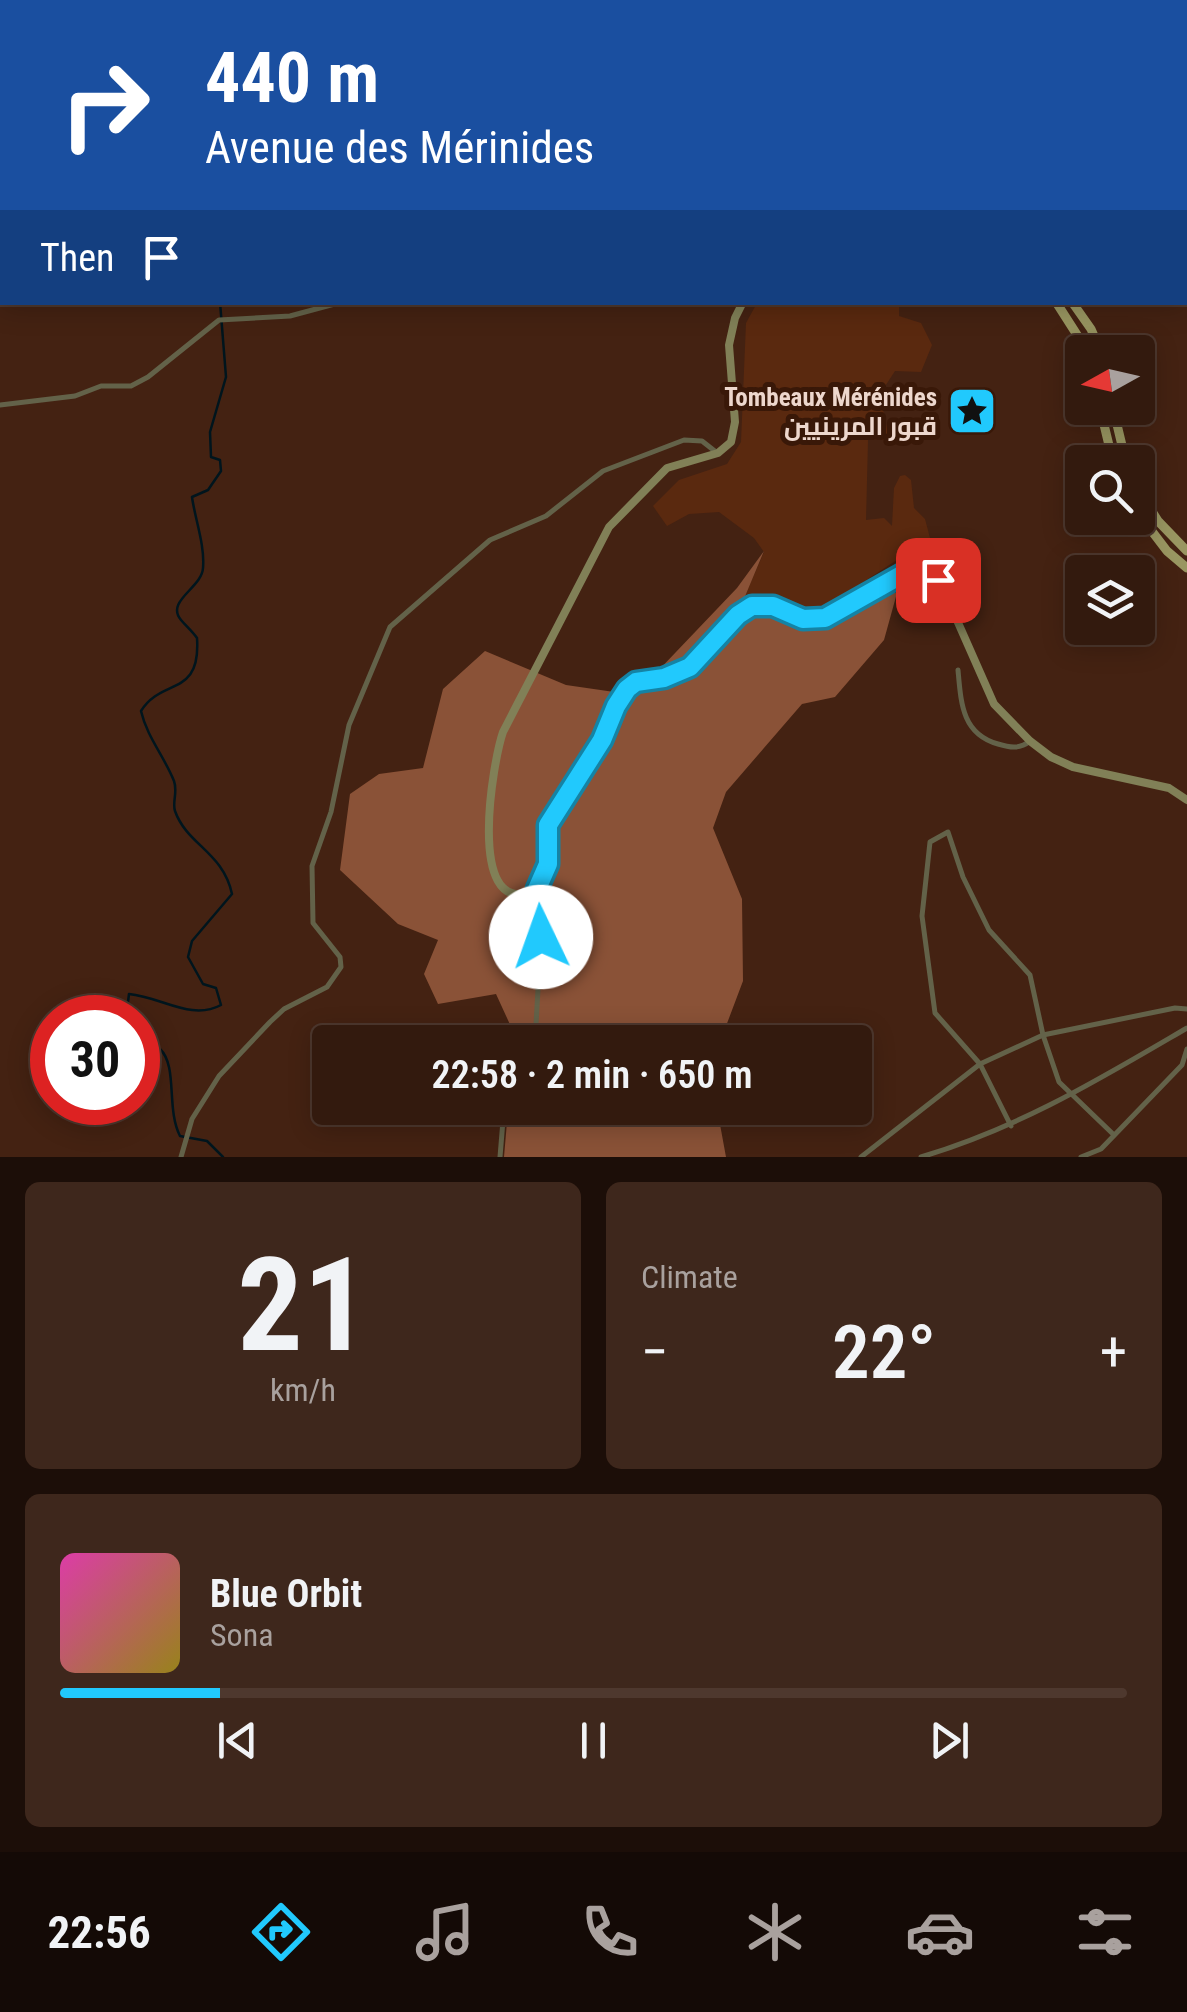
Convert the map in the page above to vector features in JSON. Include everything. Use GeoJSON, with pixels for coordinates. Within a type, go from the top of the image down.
{"type":"FeatureCollection","features":[{"type":"Feature","properties":{"kind":"main road"},"geometry":{"type":"LineString","coordinates":[[742,305],[729,344],[735,434],[718,453],[667,468],[609,526],[503,732],[493,768],[489,858],[491,871],[504,889],[516,894],[537,889],[548,864],[548,825],[594,755],[627,689],[636,682],[664,678],[690,667],[738,615],[752,606],[773,606],[803,619],[825,618],[906,571],[918,569],[930,574],[948,595],[970,656],[994,704],[1030,741],[1072,768],[1168,788],[1187,800]]}},
{"type":"Feature","properties":{"kind":"main road"},"geometry":{"type":"LineString","coordinates":[[1058,305],[1077,335]]}},
{"type":"Feature","properties":{"kind":"main road"},"geometry":{"type":"LineString","coordinates":[[1074,305],[1093,335]]}},
{"type":"Feature","properties":{"kind":"main road"},"geometry":{"type":"LineString","coordinates":[[1155,517],[1187,551]]}},
{"type":"Feature","properties":{"kind":"main road"},"geometry":{"type":"LineString","coordinates":[[1155,535],[1187,568]]}},
{"type":"Feature","properties":{"kind":"street"},"geometry":{"type":"LineString","coordinates":[[0,406],[75,396],[101,386],[131,386],[222,319],[290,316],[331,305]]}},
{"type":"Feature","properties":{"kind":"street"},"geometry":{"type":"LineString","coordinates":[[181,1157],[186,1132],[206,1096],[232,1062],[284,1010],[327,986],[341,967],[340,957],[314,924],[312,866],[331,812],[349,726],[390,628],[490,540],[546,516],[603,471],[684,440],[702,441],[718,453]]}},
{"type":"Feature","properties":{"kind":"street"},"geometry":{"type":"LineString","coordinates":[[958,670],[964,718],[980,738],[1009,747],[1020,747],[1030,741]]}},
{"type":"Feature","properties":{"kind":"street"},"geometry":{"type":"LineString","coordinates":[[1012,1126],[980,1064],[936,1018],[922,916],[930,842],[948,832],[962,877],[989,930],[1030,975],[1043,1035],[1060,1082],[1114,1135]]}},
{"type":"Feature","properties":{"kind":"street"},"geometry":{"type":"LineString","coordinates":[[536,1025],[541,937],[537,889]]}},
{"type":"Feature","properties":{"kind":"street"},"geometry":{"type":"LineString","coordinates":[[860,1157],[980,1064],[1043,1035],[1175,1008],[1187,1009]]}},
{"type":"Feature","properties":{"kind":"street"},"geometry":{"type":"LineString","coordinates":[[921,1157],[1012,1126],[1187,1028]]}},
{"type":"Feature","properties":{"kind":"street"},"geometry":{"type":"LineString","coordinates":[[1081,1157],[1101,1148],[1114,1135],[1182,1064],[1187,1048]]}},
{"type":"Feature","properties":{"kind":"street"},"geometry":{"type":"LineString","coordinates":[[500,1157],[503,1125]]}},
{"type":"Feature","properties":{"kind":"shaded area"},"geometry":{"type":"Polygon","coordinates":[[[756,305],[899,305],[899,316],[921,323],[932,345],[921,372],[895,371],[880,394],[889,439],[868,440],[866,520],[884,518],[892,526],[894,488],[900,476],[905,475],[911,480],[914,508],[925,519],[930,538],[824,608],[740,607],[764,552],[754,538],[719,512],[689,514],[667,526],[653,506],[679,480],[727,464],[741,442],[746,323],[756,305]]]}},
{"type":"Feature","properties":{"kind":"shaded area"},"geometry":{"type":"Polygon","coordinates":[[[764,551],[741,606],[764,599],[810,609],[824,608],[859,587],[897,593],[884,640],[835,697],[802,704],[726,792],[713,828],[742,899],[743,981],[726,1025],[510,1025],[496,994],[438,1004],[424,974],[438,940],[398,924],[340,870],[350,794],[379,774],[423,768],[443,689],[485,651],[566,685],[635,695],[737,588],[764,551]]]}},
{"type":"Feature","properties":{"kind":"shaded area"},"geometry":{"type":"Polygon","coordinates":[[[507,1125],[720,1125],[726,1157],[504,1157],[507,1125]]]}},
{"type":"Feature","properties":{"kind":"waterway"},"geometry":{"type":"LineString","coordinates":[[160,1001],[199,1010],[221,1005],[216,988],[203,984],[188,957],[192,941],[232,894],[221,868],[181,823],[174,808],[174,781],[141,711],[159,694],[187,678],[197,657],[197,638],[177,613],[181,600],[203,568],[192,497],[208,490],[221,471],[220,460],[211,457],[210,432],[226,377],[220,305]]}},
{"type":"Feature","properties":{"kind":"waterway"},"geometry":{"type":"LineString","coordinates":[[129,995],[135,995]]}},
{"type":"Feature","properties":{"kind":"waterway"},"geometry":{"type":"LineString","coordinates":[[160,1050],[169,1066],[180,1136],[207,1141],[223,1157]]}},
{"type":"Feature","properties":{"kind":"place","name":"Tombeaux Mérénides قبور المرينيين"},"geometry":{"type":"Point","coordinates":[972,411]}},
{"type":"Feature","properties":{"kind":"route"},"geometry":{"type":"LineString","coordinates":[[541,937],[537,889],[548,864],[548,825],[585,770],[627,689],[636,682],[664,678],[690,667],[738,615],[752,606],[773,606],[814,620],[840,612],[910,570],[924,571],[938,580]]}}]}
